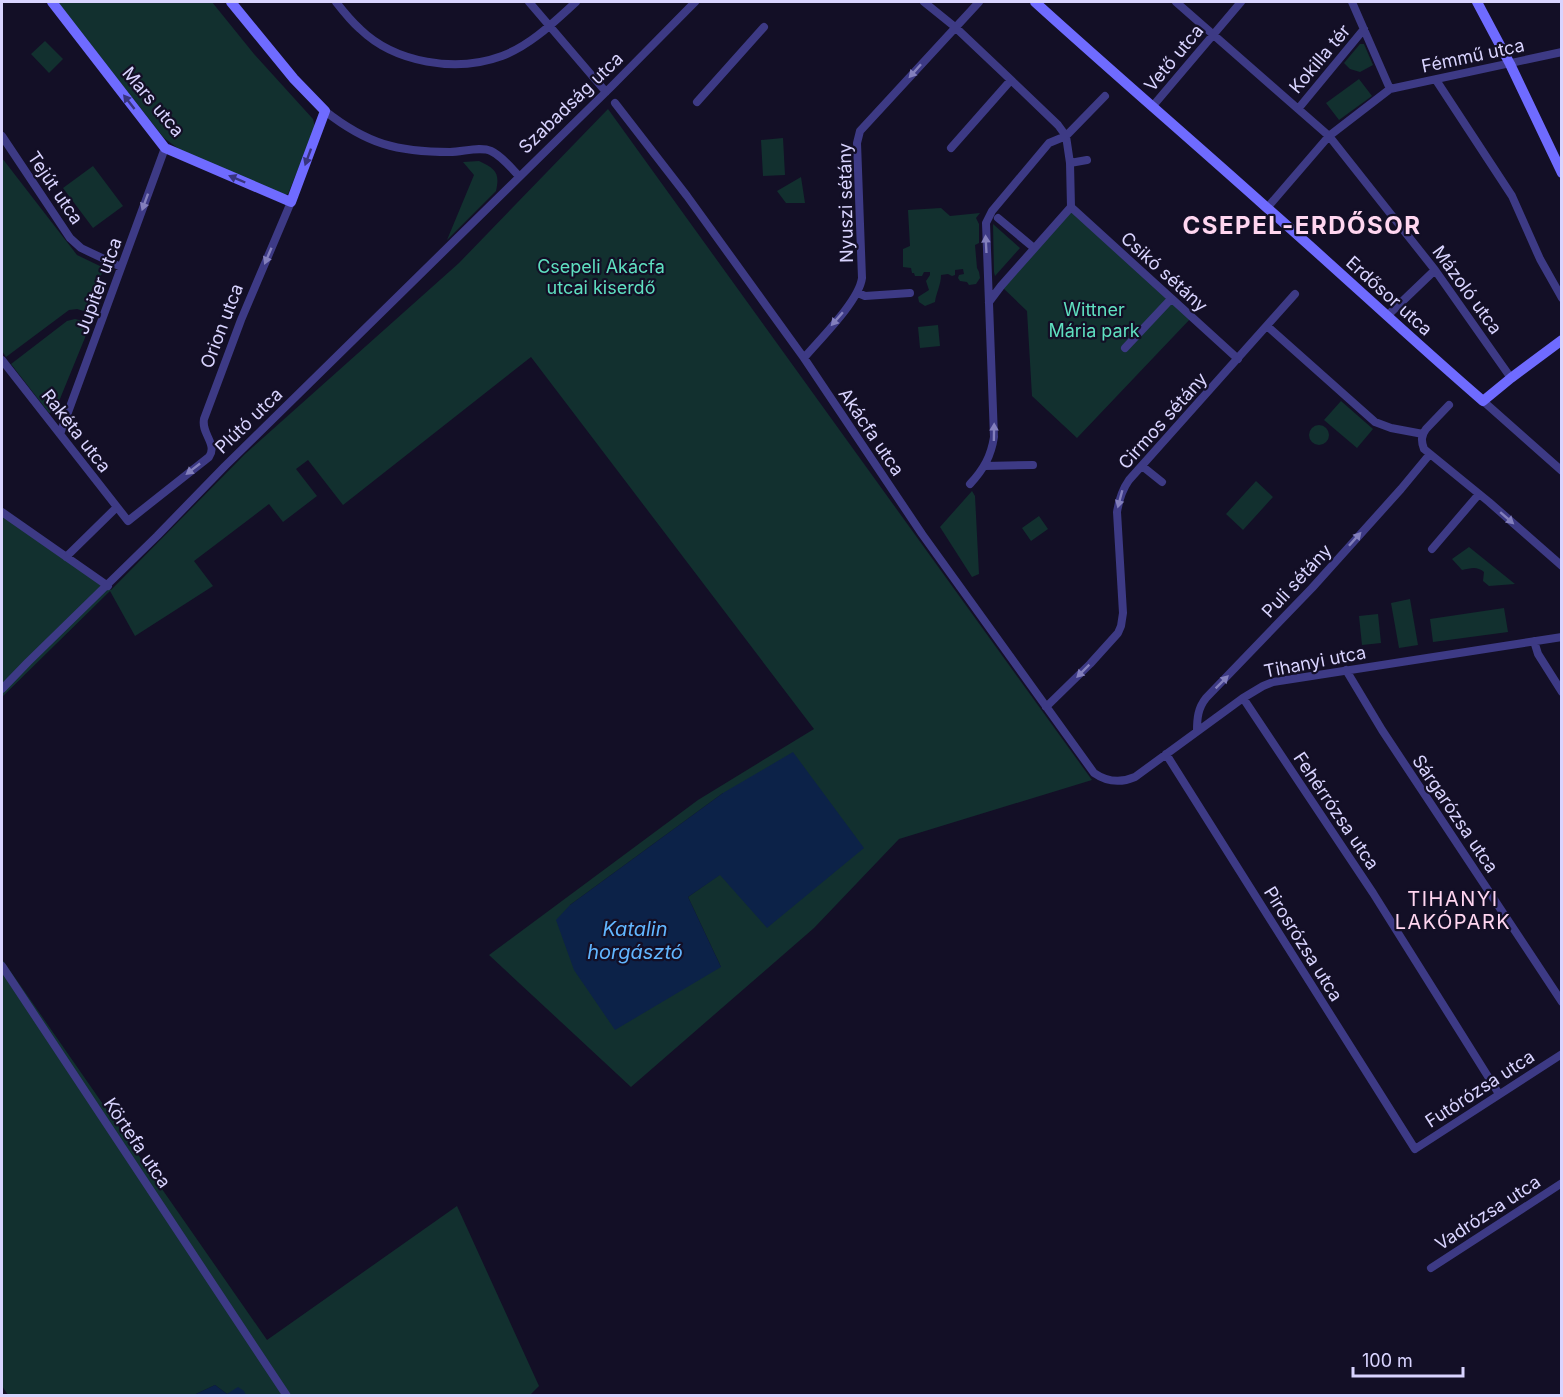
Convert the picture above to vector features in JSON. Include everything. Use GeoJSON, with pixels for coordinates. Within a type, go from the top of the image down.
{"type":"FeatureCollection","features":[{"type":"Feature","properties":{"kind":"street","name":"Mars utca"},"geometry":{"type":"LineString","coordinates":[[52,2],[165,148],[291,202]]}},
{"type":"Feature","properties":{"kind":"street","name":"Szabadság utca"},"geometry":{"type":"LineString","coordinates":[[231,2],[294,79],[339,123],[364,138],[393,148],[437,152],[489,150],[497,154],[519,176],[695,2]]}},
{"type":"Feature","properties":{"kind":"street"},"geometry":{"type":"LineString","coordinates":[[336,2],[360,30],[387,49],[434,62],[466,64],[485,61],[520,47],[576,2]]}},
{"type":"Feature","properties":{"kind":"street"},"geometry":{"type":"LineString","coordinates":[[529,2],[606,92]]}},
{"type":"Feature","properties":{"kind":"street"},"geometry":{"type":"LineString","coordinates":[[924,2],[955,27],[1058,125],[1066,136],[1070,164],[1071,207],[989,302]]}},
{"type":"Feature","properties":{"kind":"street","name":"Nyuszi sétány"},"geometry":{"type":"LineString","coordinates":[[858,292],[862,278],[858,136],[863,127],[979,2]]}},
{"type":"Feature","properties":{"kind":"street","name":"Erdősor utca"},"geometry":{"type":"LineString","coordinates":[[1035,2],[1562,471]]}},
{"type":"Feature","properties":{"kind":"street"},"geometry":{"type":"LineString","coordinates":[[1176,2],[1298,109]]}},
{"type":"Feature","properties":{"kind":"street","name":"Vető utca"},"geometry":{"type":"LineString","coordinates":[[1152,107],[1241,2]]}},
{"type":"Feature","properties":{"kind":"street"},"geometry":{"type":"LineString","coordinates":[[1352,2],[1364,29]]}},
{"type":"Feature","properties":{"kind":"street"},"geometry":{"type":"LineString","coordinates":[[1477,2],[1510,64],[1562,173]]}},
{"type":"Feature","properties":{"kind":"street"},"geometry":{"type":"LineString","coordinates":[[697,102],[764,27]]}},
{"type":"Feature","properties":{"kind":"street","name":"Kokilla tér"},"geometry":{"type":"LineString","coordinates":[[1329,136],[1298,109],[1364,29],[1390,89]]}},
{"type":"Feature","properties":{"kind":"street","name":"Fémmű utca"},"geometry":{"type":"LineString","coordinates":[[1390,89],[1562,52]]}},
{"type":"Feature","properties":{"kind":"street"},"geometry":{"type":"LineString","coordinates":[[951,148],[1011,80]]}},
{"type":"Feature","properties":{"kind":"street"},"geometry":{"type":"LineString","coordinates":[[1436,80],[1512,196],[1540,259],[1562,298]]}},
{"type":"Feature","properties":{"kind":"street"},"geometry":{"type":"LineString","coordinates":[[1267,208],[1329,136],[1390,89]]}},
{"type":"Feature","properties":{"kind":"street"},"geometry":{"type":"LineString","coordinates":[[970,483],[985,466],[994,437],[985,230],[988,217],[1049,143],[1066,136],[1105,96]]}},
{"type":"Feature","properties":{"kind":"street","name":"Akácfa utca"},"geometry":{"type":"LineString","coordinates":[[615,103],[687,196],[804,358],[922,534],[1046,707],[1101,777]]}},
{"type":"Feature","properties":{"kind":"street","name":"Orion utca"},"geometry":{"type":"LineString","coordinates":[[128,521],[213,452],[203,426],[204,419],[325,111]]}},
{"type":"Feature","properties":{"kind":"street","name":"Tejút utca"},"geometry":{"type":"LineString","coordinates":[[2,136],[70,238],[81,248],[122,267]]}},
{"type":"Feature","properties":{"kind":"street","name":"Mázoló utca"},"geometry":{"type":"LineString","coordinates":[[1329,136],[1435,270],[1511,378]]}},
{"type":"Feature","properties":{"kind":"street","name":"Jupiter utca"},"geometry":{"type":"LineString","coordinates":[[60,434],[165,148]]}},
{"type":"Feature","properties":{"kind":"street"},"geometry":{"type":"LineString","coordinates":[[1070,164],[1087,160]]}},
{"type":"Feature","properties":{"kind":"street","name":"Plútó utca"},"geometry":{"type":"LineString","coordinates":[[2,689],[519,176]]}},
{"type":"Feature","properties":{"kind":"street","name":"Csikó sétány"},"geometry":{"type":"LineString","coordinates":[[1071,207],[1238,359]]}},
{"type":"Feature","properties":{"kind":"street"},"geometry":{"type":"LineString","coordinates":[[998,218],[1034,248]]}},
{"type":"Feature","properties":{"kind":"street"},"geometry":{"type":"LineString","coordinates":[[1387,316],[1435,270]]}},
{"type":"Feature","properties":{"kind":"street"},"geometry":{"type":"LineString","coordinates":[[804,358],[858,292],[865,296],[910,292]]}},
{"type":"Feature","properties":{"kind":"street","name":"Cirmos sétány"},"geometry":{"type":"LineString","coordinates":[[1046,707],[1090,664],[1118,633],[1121,626],[1123,613],[1117,512],[1122,490],[1295,294]]}},
{"type":"Feature","properties":{"kind":"street"},"geometry":{"type":"LineString","coordinates":[[1125,348],[1171,299]]}},
{"type":"Feature","properties":{"kind":"street"},"geometry":{"type":"LineString","coordinates":[[1267,326],[1375,422],[1387,428],[1423,434]]}},
{"type":"Feature","properties":{"kind":"street"},"geometry":{"type":"LineString","coordinates":[[1483,401],[1562,340]]}},
{"type":"Feature","properties":{"kind":"street","name":"Rakéta utca"},"geometry":{"type":"LineString","coordinates":[[2,360],[128,521]]}},
{"type":"Feature","properties":{"kind":"street"},"geometry":{"type":"LineString","coordinates":[[1449,405],[1423,434],[1424,449],[1562,566]]}},
{"type":"Feature","properties":{"kind":"street","name":"Puli sétány"},"geometry":{"type":"LineString","coordinates":[[1197,731],[1200,705],[1312,588],[1430,454]]}},
{"type":"Feature","properties":{"kind":"street"},"geometry":{"type":"LineString","coordinates":[[985,466],[1033,465]]}},
{"type":"Feature","properties":{"kind":"street"},"geometry":{"type":"LineString","coordinates":[[1142,466],[1162,482]]}},
{"type":"Feature","properties":{"kind":"street"},"geometry":{"type":"LineString","coordinates":[[1432,549],[1479,494]]}},
{"type":"Feature","properties":{"kind":"street"},"geometry":{"type":"LineString","coordinates":[[66,557],[117,507]]}},
{"type":"Feature","properties":{"kind":"street"},"geometry":{"type":"LineString","coordinates":[[2,512],[108,586]]}},
{"type":"Feature","properties":{"kind":"street","name":"Tihanyi utca"},"geometry":{"type":"LineString","coordinates":[[1101,777],[1110,780],[1128,780],[1135,777],[1243,698],[1273,682],[1562,637]]}},
{"type":"Feature","properties":{"kind":"street"},"geometry":{"type":"LineString","coordinates":[[1534,641],[1538,654],[1562,692]]}},
{"type":"Feature","properties":{"kind":"street","name":"Sárgarózsa utca"},"geometry":{"type":"LineString","coordinates":[[1346,670],[1382,730],[1562,1002]]}},
{"type":"Feature","properties":{"kind":"street","name":"Fehérrózsa utca"},"geometry":{"type":"LineString","coordinates":[[1243,698],[1373,893],[1499,1094]]}},
{"type":"Feature","properties":{"kind":"street","name":"Pirosrózsa utca"},"geometry":{"type":"LineString","coordinates":[[1166,754],[1414,1149]]}},
{"type":"Feature","properties":{"kind":"street","name":"Körtefa utca"},"geometry":{"type":"LineString","coordinates":[[2,966],[287,1395]]}},
{"type":"Feature","properties":{"kind":"street","name":"Futórózsa utca"},"geometry":{"type":"LineString","coordinates":[[1414,1149],[1562,1054]]}},
{"type":"Feature","properties":{"kind":"street","name":"Vadrózsa utca"},"geometry":{"type":"LineString","coordinates":[[1431,1268],[1562,1184]]}},
{"type":"Feature","properties":{"kind":"green space"},"geometry":{"type":"Polygon","coordinates":[[[57,2],[212,2],[254,54],[313,119],[315,127],[288,194],[283,195],[180,150],[164,138],[57,2]]]}},
{"type":"Feature","properties":{"kind":"green space"},"geometry":{"type":"Polygon","coordinates":[[[45,41],[63,59],[49,73],[31,54],[45,41]]]}},
{"type":"Feature","properties":{"kind":"green space"},"geometry":{"type":"Polygon","coordinates":[[[1360,44],[1364,44],[1373,65],[1360,72],[1350,69],[1344,63],[1360,44]]]}},
{"type":"Feature","properties":{"kind":"green space"},"geometry":{"type":"Polygon","coordinates":[[[1359,79],[1372,96],[1339,120],[1326,103],[1359,79]]]}},
{"type":"Feature","properties":{"kind":"green space","name":"Csepeli Akácfa utcai kiserdő"},"geometry":{"type":"Polygon","coordinates":[[[608,109],[1092,780],[899,839],[814,928],[631,1087],[489,955],[698,800],[814,729],[531,357],[343,505],[308,460],[296,469],[317,496],[283,522],[269,504],[194,561],[213,586],[135,636],[110,591],[2,697],[2,512],[111,590],[245,454],[459,263],[608,109]],[[723,793],[570,905],[721,967],[688,897],[719,875],[723,793]]]}},
{"type":"Feature","properties":{"kind":"green space"},"geometry":{"type":"Polygon","coordinates":[[[783,138],[785,175],[763,176],[761,140],[783,138]]]}},
{"type":"Feature","properties":{"kind":"green space"},"geometry":{"type":"Polygon","coordinates":[[[2,158],[77,255],[104,268],[87,312],[77,309],[69,310],[6,357],[2,351],[2,158]]]}},
{"type":"Feature","properties":{"kind":"green space"},"geometry":{"type":"Polygon","coordinates":[[[479,161],[495,172],[496,191],[447,240],[474,175],[463,162],[479,161]]]}},
{"type":"Feature","properties":{"kind":"green space"},"geometry":{"type":"Polygon","coordinates":[[[93,166],[123,206],[93,228],[63,188],[93,166]]]}},
{"type":"Feature","properties":{"kind":"green space"},"geometry":{"type":"Polygon","coordinates":[[[801,177],[805,203],[786,203],[777,191],[801,177]]]}},
{"type":"Feature","properties":{"kind":"green space","name":"Wittner Mária park"},"geometry":{"type":"Polygon","coordinates":[[[1071,207],[1192,317],[1077,438],[1032,396],[1027,311],[1001,286],[1071,207]]]}},
{"type":"Feature","properties":{"kind":"green space"},"geometry":{"type":"Polygon","coordinates":[[[941,208],[950,216],[980,213],[976,218],[979,224],[979,243],[975,245],[980,278],[976,284],[969,285],[958,278],[959,275],[964,274],[963,269],[955,270],[955,275],[952,276],[941,275],[935,302],[925,306],[919,302],[918,297],[929,290],[926,281],[930,272],[924,272],[922,276],[915,276],[911,268],[903,267],[903,249],[910,246],[908,210],[941,208]]]}},
{"type":"Feature","properties":{"kind":"green space"},"geometry":{"type":"Polygon","coordinates":[[[993,224],[1020,248],[995,276],[994,272],[993,224]]]}},
{"type":"Feature","properties":{"kind":"green space"},"geometry":{"type":"Polygon","coordinates":[[[75,319],[91,323],[55,411],[49,413],[11,364],[67,321],[75,319]]]}},
{"type":"Feature","properties":{"kind":"green space"},"geometry":{"type":"Polygon","coordinates":[[[938,325],[940,346],[920,348],[918,327],[938,325]]]}},
{"type":"Feature","properties":{"kind":"green space"},"geometry":{"type":"Polygon","coordinates":[[[1341,401],[1373,429],[1357,448],[1324,420],[1341,401]]]}},
{"type":"Feature","properties":{"kind":"green space"},"geometry":{"type":"Polygon","coordinates":[[[1319,425],[1326,428],[1329,435],[1326,442],[1319,445],[1312,442],[1309,435],[1312,428],[1319,425]]]}},
{"type":"Feature","properties":{"kind":"green space"},"geometry":{"type":"Polygon","coordinates":[[[1256,481],[1273,497],[1243,530],[1226,514],[1256,481]]]}},
{"type":"Feature","properties":{"kind":"green space"},"geometry":{"type":"Polygon","coordinates":[[[972,491],[975,496],[979,574],[972,577],[940,527],[972,491]]]}},
{"type":"Feature","properties":{"kind":"green space"},"geometry":{"type":"Polygon","coordinates":[[[1039,516],[1048,529],[1031,541],[1022,528],[1039,516]]]}},
{"type":"Feature","properties":{"kind":"green space"},"geometry":{"type":"Polygon","coordinates":[[[1469,547],[1515,584],[1489,586],[1483,581],[1484,572],[1481,570],[1474,568],[1462,570],[1452,559],[1469,547]]]}},
{"type":"Feature","properties":{"kind":"green space"},"geometry":{"type":"Polygon","coordinates":[[[1410,599],[1418,645],[1399,648],[1391,603],[1410,599]]]}},
{"type":"Feature","properties":{"kind":"green space"},"geometry":{"type":"Polygon","coordinates":[[[1504,608],[1508,632],[1433,642],[1430,619],[1504,608]]]}},
{"type":"Feature","properties":{"kind":"green space"},"geometry":{"type":"Polygon","coordinates":[[[1378,614],[1381,643],[1362,645],[1359,616],[1378,614]]]}},
{"type":"Feature","properties":{"kind":"green space"},"geometry":{"type":"Polygon","coordinates":[[[2,959],[267,1340],[457,1206],[539,1386],[529,1396],[246,1396],[243,1391],[227,1394],[215,1385],[194,1395],[8,1395],[2,1386],[2,959]]]}},
{"type":"Feature","properties":{"kind":"water","name":"Katalin horgásztó"},"geometry":{"type":"Polygon","coordinates":[[[793,752],[864,848],[767,928],[720,875],[688,897],[721,967],[615,1030],[574,970],[556,920],[570,905],[723,793],[793,752]]]}},
{"type":"Feature","properties":{"kind":"water"},"geometry":{"type":"Polygon","coordinates":[[[215,1385],[227,1394],[238,1387],[246,1395],[194,1395],[215,1385]]]}},
{"type":"Feature","properties":{"kind":"district","name":"CSEPEL-ERDŐSOR"},"geometry":{"type":"Point","coordinates":[1302,226]}},
{"type":"Feature","properties":{"kind":"district","name":"TIHANYI LAKÓPARK"},"geometry":{"type":"Point","coordinates":[1453,910]}}]}
